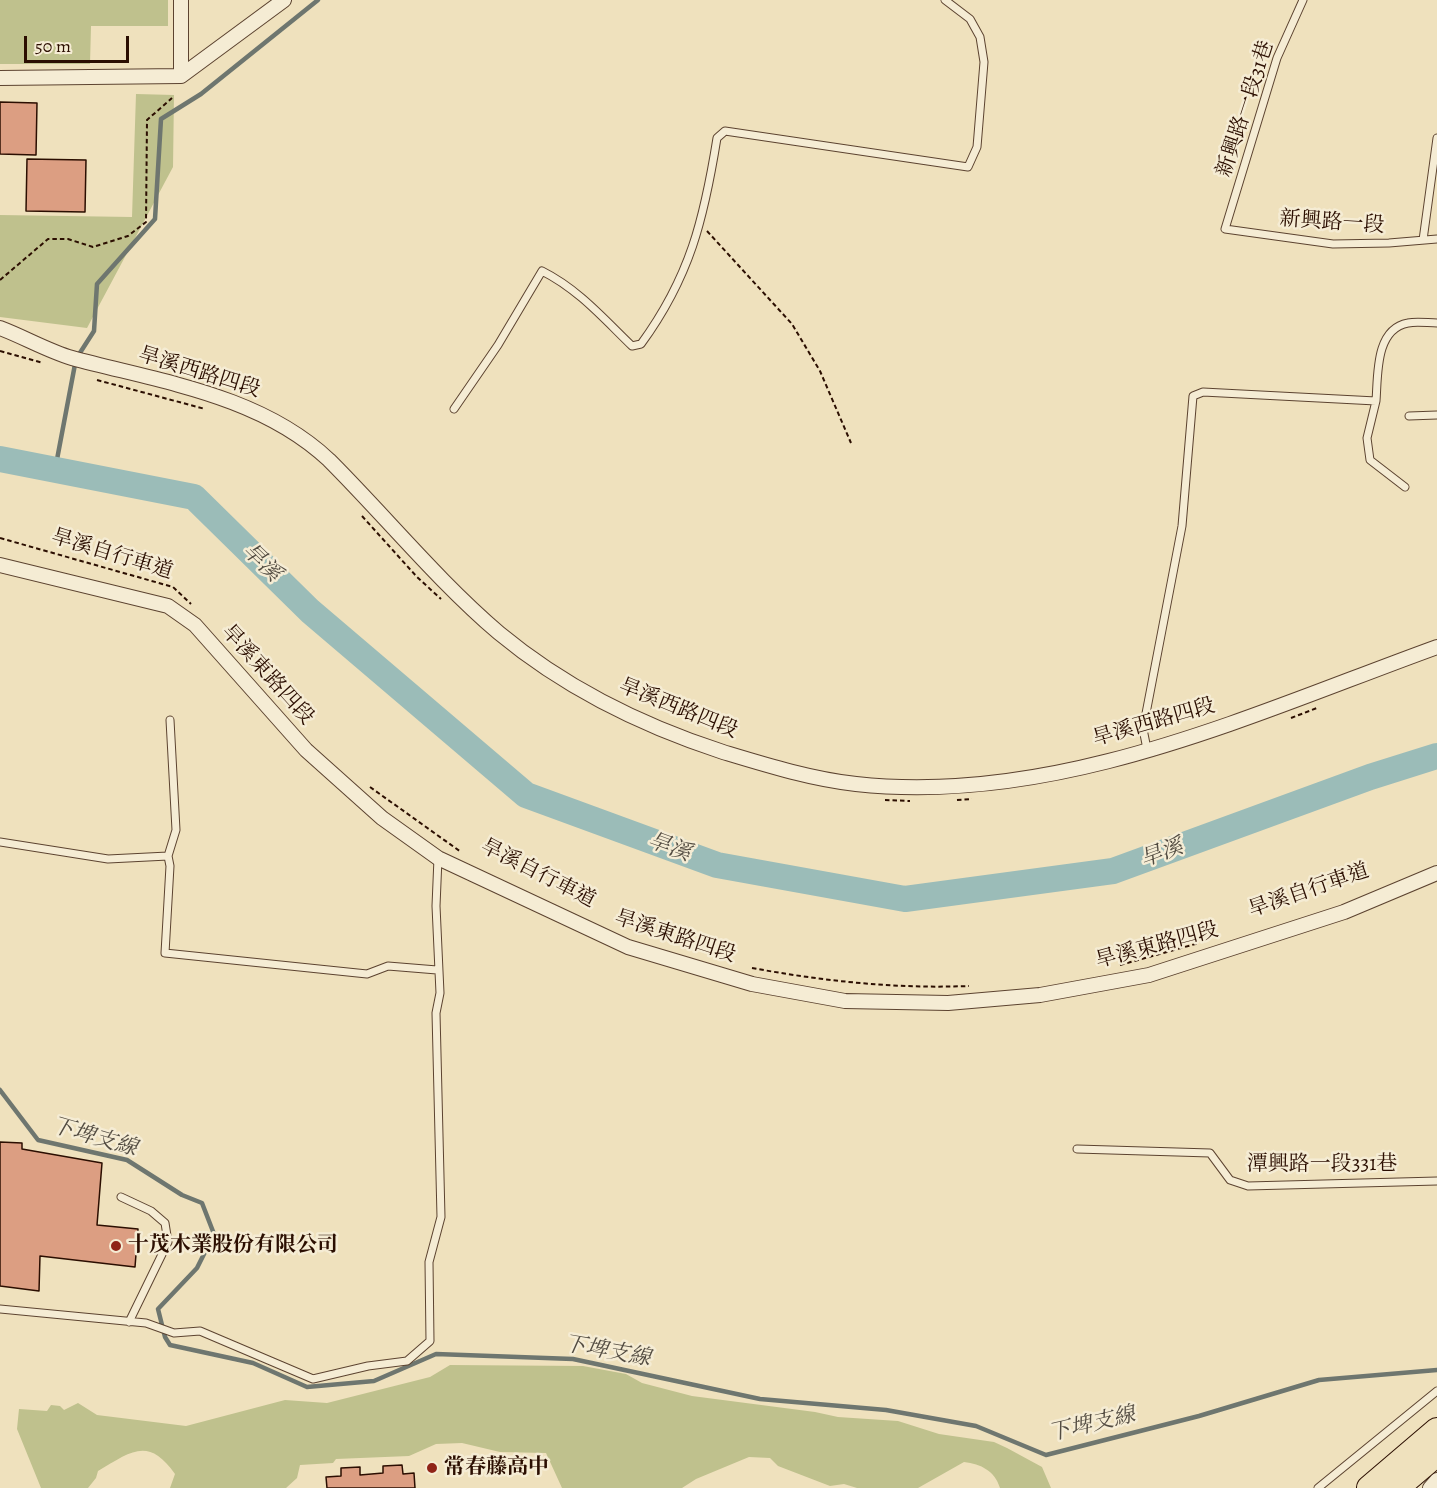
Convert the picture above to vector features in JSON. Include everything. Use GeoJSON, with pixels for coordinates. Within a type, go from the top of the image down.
{"type":"FeatureCollection","features":[{"type":"Feature","properties":{"kind":"highway"},"geometry":{"type":"LineString","coordinates":[[1369,1488],[1437,1430]]}},
{"type":"Feature","properties":{"kind":"highway"},"geometry":{"type":"LineString","coordinates":[[1397,1488],[1437,1454]]}},
{"type":"Feature","properties":{"kind":"street"},"geometry":{"type":"LineString","coordinates":[[181,0],[181,76]]}},
{"type":"Feature","properties":{"kind":"street"},"geometry":{"type":"LineString","coordinates":[[0,78],[181,76],[284,0]]}},
{"type":"Feature","properties":{"kind":"street","name":"旱溪西路四段"},"geometry":{"type":"LineString","coordinates":[[0,328],[76,359],[233,401],[286,426],[308,441],[338,468],[498,632],[545,668],[600,700],[694,742],[804,775],[855,784],[902,787],[974,785],[1023,780],[1147,749],[1266,711],[1437,647]]}},
{"type":"Feature","properties":{"kind":"street","name":"旱溪東路四段"},"geometry":{"type":"LineString","coordinates":[[0,566],[168,606],[195,626],[306,750],[382,818],[438,858],[628,947],[752,984],[845,1001],[948,1003],[1040,995],[1149,975],[1344,912],[1437,873]]}},
{"type":"Feature","properties":{"kind":"street"},"geometry":{"type":"LineString","coordinates":[[1430,1488],[1437,1480]]}},
{"type":"Feature","properties":{"kind":"lane"},"geometry":{"type":"LineString","coordinates":[[454,409],[498,345],[542,271],[560,280],[586,300],[632,346],[641,344],[665,312],[684,274],[701,225],[717,138],[725,131],[968,167],[977,147],[984,62],[980,37],[970,19],[945,0]]}},
{"type":"Feature","properties":{"kind":"lane","name":"新興路一段31巷"},"geometry":{"type":"LineString","coordinates":[[1225,229],[1277,58],[1303,0]]}},
{"type":"Feature","properties":{"kind":"lane"},"geometry":{"type":"LineString","coordinates":[[1423,240],[1437,138]]}},
{"type":"Feature","properties":{"kind":"lane","name":"新興路一段"},"geometry":{"type":"LineString","coordinates":[[1225,229],[1333,244],[1437,239]]}},
{"type":"Feature","properties":{"kind":"lane"},"geometry":{"type":"LineString","coordinates":[[1405,487],[1370,460],[1367,438],[1376,400],[1379,356],[1390,333],[1407,323],[1437,323]]}},
{"type":"Feature","properties":{"kind":"lane"},"geometry":{"type":"LineString","coordinates":[[1147,749],[1143,729],[1182,526],[1192,396],[1203,392],[1376,400]]}},
{"type":"Feature","properties":{"kind":"lane"},"geometry":{"type":"LineString","coordinates":[[1409,416],[1437,415]]}},
{"type":"Feature","properties":{"kind":"lane"},"geometry":{"type":"LineString","coordinates":[[170,720],[176,830],[168,856],[170,866],[165,953],[367,974],[388,966],[437,970]]}},
{"type":"Feature","properties":{"kind":"lane"},"geometry":{"type":"LineString","coordinates":[[0,842],[108,859],[168,856]]}},
{"type":"Feature","properties":{"kind":"lane"},"geometry":{"type":"LineString","coordinates":[[0,1309],[146,1323],[174,1333],[200,1331],[313,1379],[368,1366],[407,1361],[430,1341],[429,1262],[441,1217],[436,1013],[440,993],[437,970],[438,858]]}},
{"type":"Feature","properties":{"kind":"lane","name":"潭興路一段331巷"},"geometry":{"type":"LineString","coordinates":[[1077,1149],[1210,1153],[1230,1180],[1248,1186],[1437,1181]]}},
{"type":"Feature","properties":{"kind":"lane"},"geometry":{"type":"LineString","coordinates":[[121,1197],[151,1211],[165,1222],[168,1242],[129,1322]]}},
{"type":"Feature","properties":{"kind":"lane"},"geometry":{"type":"LineString","coordinates":[[1317,1488],[1437,1391]]}},
{"type":"Feature","properties":{"kind":"path"},"geometry":{"type":"LineString","coordinates":[[0,280],[48,239],[68,239],[93,247],[128,236],[146,222],[147,120],[172,98]]}},
{"type":"Feature","properties":{"kind":"path"},"geometry":{"type":"LineString","coordinates":[[701,225],[792,324],[820,371],[851,443]]}},
{"type":"Feature","properties":{"kind":"path"},"geometry":{"type":"LineString","coordinates":[[0,351],[43,363]]}},
{"type":"Feature","properties":{"kind":"path"},"geometry":{"type":"LineString","coordinates":[[87,377],[212,410]]}},
{"type":"Feature","properties":{"kind":"path"},"geometry":{"type":"LineString","coordinates":[[358,512],[441,600]]}},
{"type":"Feature","properties":{"kind":"path","name":"旱溪自行車道"},"geometry":{"type":"LineString","coordinates":[[0,538],[173,587],[196,609]]}},
{"type":"Feature","properties":{"kind":"path"},"geometry":{"type":"LineString","coordinates":[[1286,719],[1318,708]]}},
{"type":"Feature","properties":{"kind":"path","name":"旱溪自行車道"},"geometry":{"type":"LineString","coordinates":[[363,781],[396,808],[469,857]]}},
{"type":"Feature","properties":{"kind":"path"},"geometry":{"type":"LineString","coordinates":[[953,800],[974,799]]}},
{"type":"Feature","properties":{"kind":"path"},"geometry":{"type":"LineString","coordinates":[[877,800],[910,801]]}},
{"type":"Feature","properties":{"kind":"path"},"geometry":{"type":"LineString","coordinates":[[1115,966],[1199,943]]}},
{"type":"Feature","properties":{"kind":"path"},"geometry":{"type":"LineString","coordinates":[[749,968],[816,980],[937,987],[973,986]]}},
{"type":"Feature","properties":{"kind":"green space"},"geometry":{"type":"Polygon","coordinates":[[[0,0],[168,0],[168,26],[91,26],[90,64],[0,64],[0,0]]]}},
{"type":"Feature","properties":{"kind":"green space"},"geometry":{"type":"Polygon","coordinates":[[[136,94],[174,95],[173,167],[87,328],[0,317],[0,215],[132,217],[136,94]]]}},
{"type":"Feature","properties":{"kind":"green space"},"geometry":{"type":"Polygon","coordinates":[[[450,1365],[583,1366],[626,1374],[642,1383],[692,1396],[838,1417],[898,1421],[939,1434],[994,1442],[1042,1467],[1051,1488],[1000,1488],[995,1477],[986,1469],[964,1462],[918,1488],[857,1488],[844,1484],[830,1486],[778,1466],[770,1458],[749,1457],[696,1479],[682,1488],[562,1488],[546,1453],[500,1452],[462,1443],[436,1444],[409,1456],[336,1459],[333,1463],[300,1465],[297,1478],[286,1488],[170,1488],[175,1474],[165,1462],[147,1451],[139,1451],[120,1458],[98,1471],[96,1478],[88,1488],[41,1488],[17,1429],[19,1409],[47,1411],[51,1405],[60,1406],[64,1410],[78,1403],[97,1415],[186,1426],[285,1400],[327,1403],[430,1377],[450,1365]]]}},
{"type":"Feature","properties":{"kind":"building"},"geometry":{"type":"Polygon","coordinates":[[[0,102],[37,103],[36,155],[0,154],[0,102]]]}},
{"type":"Feature","properties":{"kind":"building"},"geometry":{"type":"Polygon","coordinates":[[[27,159],[86,160],[85,212],[26,211],[27,159]]]}},
{"type":"Feature","properties":{"kind":"building"},"geometry":{"type":"Polygon","coordinates":[[[0,1142],[22,1143],[22,1149],[102,1163],[97,1225],[138,1229],[135,1267],[40,1256],[39,1291],[0,1286],[0,1142]]]}},
{"type":"Feature","properties":{"kind":"building"},"geometry":{"type":"Polygon","coordinates":[[[402,1465],[403,1474],[414,1473],[415,1488],[327,1488],[326,1477],[341,1476],[341,1468],[360,1467],[360,1475],[383,1473],[383,1466],[402,1465]]]}},
{"type":"Feature","properties":{"kind":"waterway"},"geometry":{"type":"LineString","coordinates":[[55,470],[76,359],[94,331],[97,284],[155,219],[161,119],[201,94],[318,0]]}},
{"type":"Feature","properties":{"kind":"waterway","name":"旱溪"},"geometry":{"type":"LineString","coordinates":[[0,459],[194,497],[310,611],[526,795],[717,865],[905,899],[1113,871],[1370,777],[1437,756]]}},
{"type":"Feature","properties":{"kind":"waterway","name":"下埤支線"},"geometry":{"type":"LineString","coordinates":[[0,1090],[38,1140],[127,1160],[182,1195],[202,1203],[214,1234],[197,1268],[158,1309],[165,1337],[170,1345],[253,1363],[307,1387],[374,1381],[436,1354],[573,1359],[760,1399],[886,1410],[976,1426],[1046,1455],[1199,1416],[1319,1380],[1437,1370]]}},
{"type":"Feature","properties":{"kind":"place","name":"十茂木業股份有限公司"},"geometry":{"type":"Point","coordinates":[116,1246]}},
{"type":"Feature","properties":{"kind":"place","name":"常春藤高中"},"geometry":{"type":"Point","coordinates":[432,1468]}}]}
